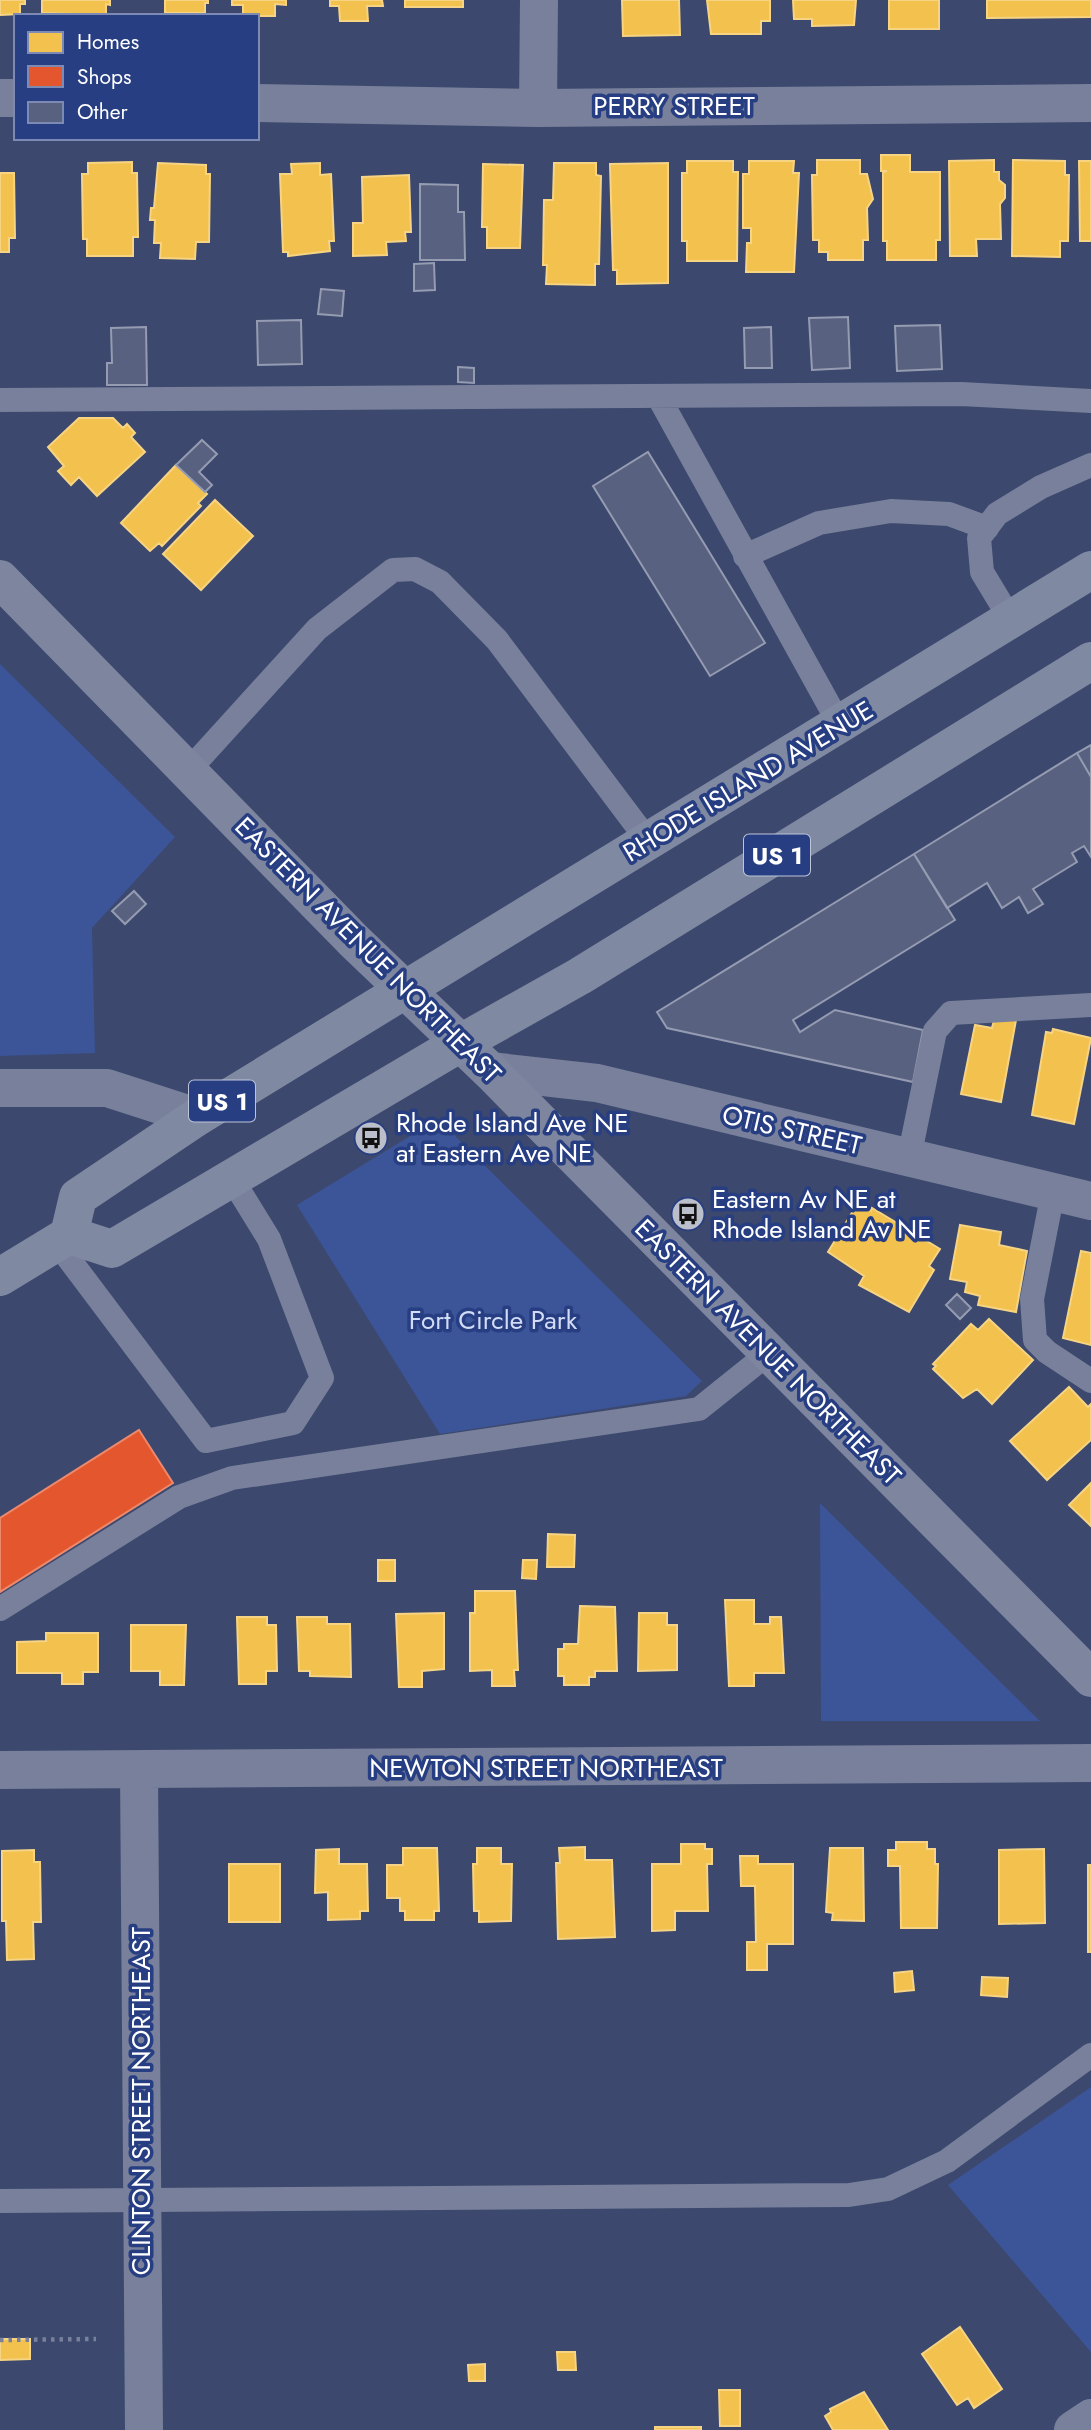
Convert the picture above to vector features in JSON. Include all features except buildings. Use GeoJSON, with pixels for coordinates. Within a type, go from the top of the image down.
{"type":"FeatureCollection","features":[{"type":"Feature","properties":{"kind":"main road","name":"RHODE ISLAND AVENUE"},"geometry":{"type":"LineString","coordinates":[[404,991],[1091,570]]}},
{"type":"Feature","properties":{"kind":"main road","name":"EASTERN AVENUE NORTHEAST"},"geometry":{"type":"LineString","coordinates":[[0,579],[404,991],[490,1071],[1091,1678]]}},
{"type":"Feature","properties":{"kind":"main road","name":"US 1"},"geometry":{"type":"LineString","coordinates":[[404,991],[197,1116],[78,1197],[63,1239],[112,1249],[459,1044],[580,976],[1091,661]]}},
{"type":"Feature","properties":{"kind":"main road"},"geometry":{"type":"LineString","coordinates":[[0,1277],[63,1239]]}},
{"type":"Feature","properties":{"kind":"street"},"geometry":{"type":"LineString","coordinates":[[538,0],[538,108]]}},
{"type":"Feature","properties":{"kind":"street","name":"PERRY STREET"},"geometry":{"type":"LineString","coordinates":[[259,103],[538,108],[1091,103]]}},
{"type":"Feature","properties":{"kind":"street","name":"OTIS STREET"},"geometry":{"type":"LineString","coordinates":[[490,1071],[597,1083],[1091,1200]]}},
{"type":"Feature","properties":{"kind":"street"},"geometry":{"type":"LineString","coordinates":[[0,1088],[107,1088],[197,1116]]}},
{"type":"Feature","properties":{"kind":"street","name":"NEWTON STREET NORTHEAST"},"geometry":{"type":"LineString","coordinates":[[0,1770],[1091,1763]]}},
{"type":"Feature","properties":{"kind":"street","name":"CLINTON STREET NORTHEAST"},"geometry":{"type":"LineString","coordinates":[[139,1771],[144,2430]]}},
{"type":"Feature","properties":{"kind":"street"},"geometry":{"type":"LineString","coordinates":[[1073,2430],[1091,2418]]}},
{"type":"Feature","properties":{"kind":"lane"},"geometry":{"type":"LineString","coordinates":[[0,400],[961,394],[1091,401]]}},
{"type":"Feature","properties":{"kind":"lane"},"geometry":{"type":"LineString","coordinates":[[658,396],[840,725]]}},
{"type":"Feature","properties":{"kind":"lane"},"geometry":{"type":"LineString","coordinates":[[1011,620],[982,572],[979,538],[997,514],[1041,487],[1091,465]]}},
{"type":"Feature","properties":{"kind":"lane"},"geometry":{"type":"LineString","coordinates":[[745,556],[819,523],[891,512],[949,514],[987,528]]}},
{"type":"Feature","properties":{"kind":"lane"},"geometry":{"type":"LineString","coordinates":[[188,771],[317,629],[393,570],[415,569],[440,582],[497,640],[649,842]]}},
{"type":"Feature","properties":{"kind":"lane"},"geometry":{"type":"LineString","coordinates":[[909,1158],[935,1031],[951,1013],[1091,1005]]}},
{"type":"Feature","properties":{"kind":"lane"},"geometry":{"type":"LineString","coordinates":[[63,1239],[206,1441],[293,1423],[322,1378],[269,1239],[232,1179]]}},
{"type":"Feature","properties":{"kind":"lane"},"geometry":{"type":"LineString","coordinates":[[1053,1192],[1032,1299],[1035,1340],[1047,1352],[1091,1381]]}},
{"type":"Feature","properties":{"kind":"lane"},"geometry":{"type":"LineString","coordinates":[[0,1609],[179,1497],[232,1478],[699,1409],[770,1352]]}},
{"type":"Feature","properties":{"kind":"lane"},"geometry":{"type":"LineString","coordinates":[[0,2201],[849,2195],[888,2189],[947,2161],[1091,2054]]}},
{"type":"Feature","properties":{"kind":"path"},"geometry":{"type":"LineString","coordinates":[[0,2340],[96,2339]]}},
{"type":"Feature","properties":{"kind":"green space"},"geometry":{"type":"Polygon","coordinates":[[[0,664],[175,837],[92,928],[95,1053],[0,1056],[0,664]]]}},
{"type":"Feature","properties":{"kind":"green space","name":"Fort Circle Park"},"geometry":{"type":"Polygon","coordinates":[[[438,1119],[702,1381],[686,1396],[440,1434],[297,1205],[438,1119]]]}},
{"type":"Feature","properties":{"kind":"green space"},"geometry":{"type":"Polygon","coordinates":[[[820,1503],[1040,1721],[821,1721],[820,1503]]]}},
{"type":"Feature","properties":{"kind":"green space"},"geometry":{"type":"Polygon","coordinates":[[[1091,2087],[1091,2352],[948,2185],[1091,2087]]]}},
{"type":"Feature","properties":{"kind":"place","name":"Rhode Island Ave NE at Eastern Ave NE"},"geometry":{"type":"Point","coordinates":[371,1138]}},
{"type":"Feature","properties":{"kind":"place","name":"Eastern Av NE at Rhode Island Av NE"},"geometry":{"type":"Point","coordinates":[688,1214]}}]}
